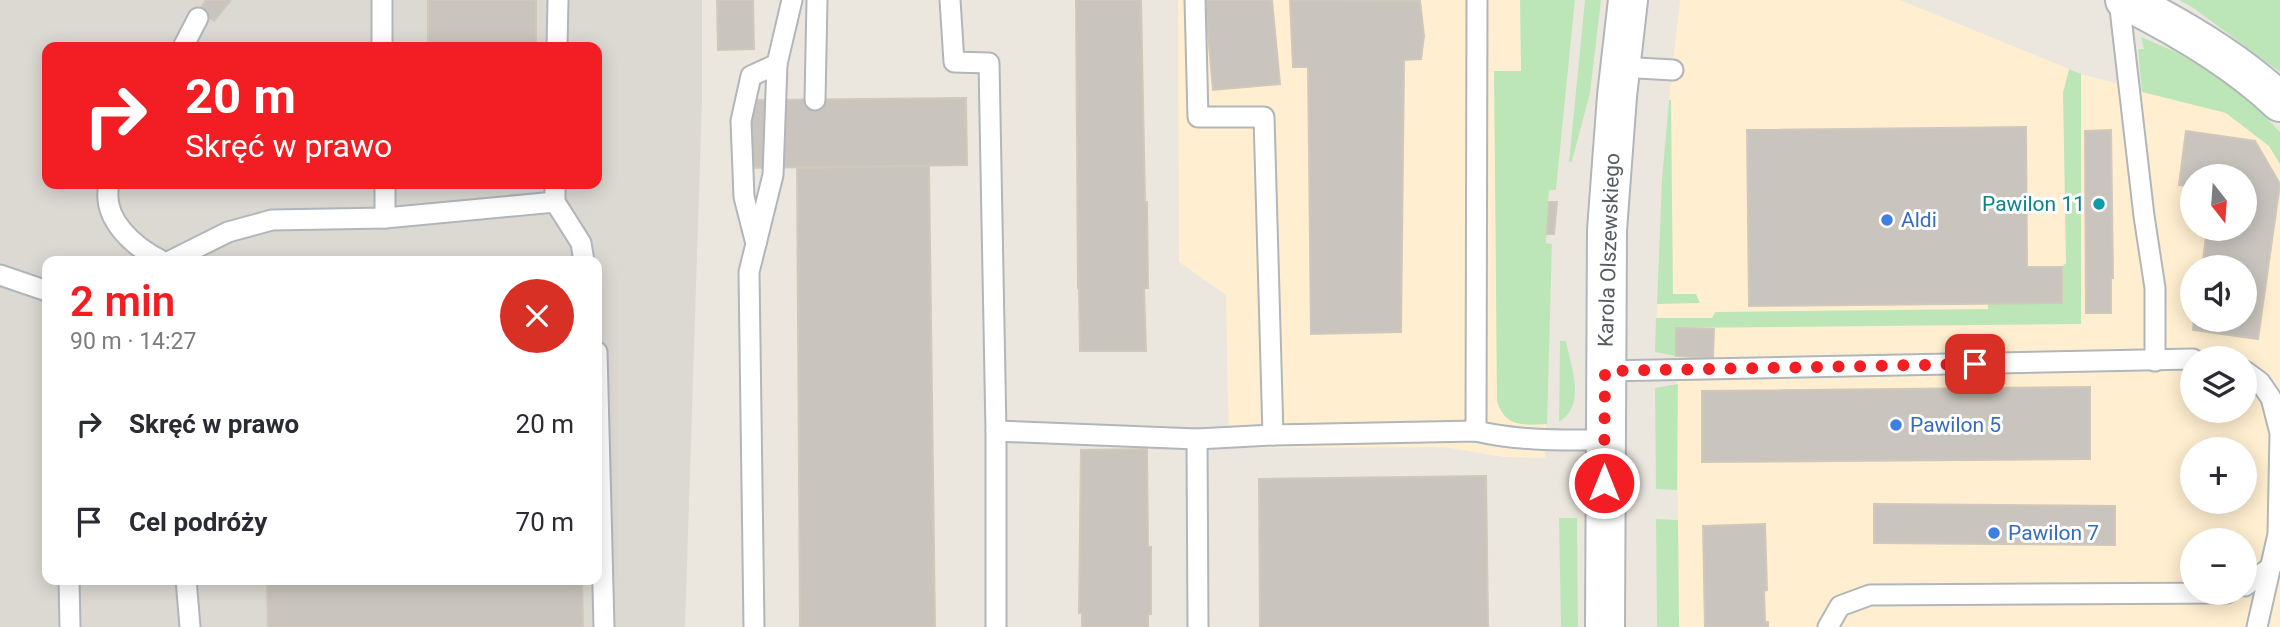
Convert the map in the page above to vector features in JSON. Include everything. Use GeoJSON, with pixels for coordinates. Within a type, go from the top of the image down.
{"type":"FeatureCollection","features":[{"type":"Feature","properties":{"kind":"street","name":"Karola Olszewskiego"},"geometry":{"type":"LineString","coordinates":[[1605,627],[1607,230],[1628,0]]}},
{"type":"Feature","properties":{"kind":"street"},"geometry":{"type":"LineString","coordinates":[[2125,0],[2149,12],[2239,69],[2280,102]]}},
{"type":"Feature","properties":{"kind":"lane"},"geometry":{"type":"LineString","coordinates":[[382,0],[382,42]]}},
{"type":"Feature","properties":{"kind":"lane"},"geometry":{"type":"LineString","coordinates":[[557,42],[558,0]]}},
{"type":"Feature","properties":{"kind":"lane"},"geometry":{"type":"LineString","coordinates":[[754,627],[749,272],[773,175],[777,64],[792,0]]}},
{"type":"Feature","properties":{"kind":"lane"},"geometry":{"type":"LineString","coordinates":[[815,100],[817,0]]}},
{"type":"Feature","properties":{"kind":"lane"},"geometry":{"type":"LineString","coordinates":[[950,0],[954,62],[989,63],[996,431],[996,627]]}},
{"type":"Feature","properties":{"kind":"lane"},"geometry":{"type":"LineString","coordinates":[[1195,0],[1198,117],[1264,117],[1273,435]]}},
{"type":"Feature","properties":{"kind":"lane"},"geometry":{"type":"LineString","coordinates":[[1476,431],[1477,0]]}},
{"type":"Feature","properties":{"kind":"lane"},"geometry":{"type":"LineString","coordinates":[[2119,0],[2155,288],[2155,361]]}},
{"type":"Feature","properties":{"kind":"lane"},"geometry":{"type":"LineString","coordinates":[[186,42],[198,18]]}},
{"type":"Feature","properties":{"kind":"lane"},"geometry":{"type":"LineString","coordinates":[[757,246],[744,197],[741,121],[751,76],[777,64]]}},
{"type":"Feature","properties":{"kind":"lane"},"geometry":{"type":"LineString","coordinates":[[1620,67],[1673,70]]}},
{"type":"Feature","properties":{"kind":"lane"},"geometry":{"type":"LineString","coordinates":[[108,189],[106,198],[121,229],[132,242],[154,256]]}},
{"type":"Feature","properties":{"kind":"lane"},"geometry":{"type":"LineString","coordinates":[[385,189],[385,218]]}},
{"type":"Feature","properties":{"kind":"lane"},"geometry":{"type":"LineString","coordinates":[[180,256],[228,232],[272,220],[385,218],[555,193],[581,243],[583,256]]}},
{"type":"Feature","properties":{"kind":"lane"},"geometry":{"type":"LineString","coordinates":[[0,275],[42,289]]}},
{"type":"Feature","properties":{"kind":"lane"},"geometry":{"type":"LineString","coordinates":[[1605,371],[2180,360]]}},
{"type":"Feature","properties":{"kind":"lane"},"geometry":{"type":"LineString","coordinates":[[2257,380],[2271,398],[2280,433],[2278,534],[2257,627]]}},
{"type":"Feature","properties":{"kind":"lane"},"geometry":{"type":"LineString","coordinates":[[996,431],[1197,439],[1476,431],[1492,435],[1553,440],[1604,440]]}},
{"type":"Feature","properties":{"kind":"lane"},"geometry":{"type":"LineString","coordinates":[[1197,439],[1198,627]]}},
{"type":"Feature","properties":{"kind":"lane"},"geometry":{"type":"LineString","coordinates":[[602,548],[604,627]]}},
{"type":"Feature","properties":{"kind":"lane"},"geometry":{"type":"LineString","coordinates":[[2257,577],[2271,567]]}},
{"type":"Feature","properties":{"kind":"lane"},"geometry":{"type":"LineString","coordinates":[[69,585],[71,627]]}},
{"type":"Feature","properties":{"kind":"lane"},"geometry":{"type":"LineString","coordinates":[[186,585],[190,627]]}},
{"type":"Feature","properties":{"kind":"lane"},"geometry":{"type":"LineString","coordinates":[[1828,627],[1840,606],[1870,595],[2180,593]]}},
{"type":"Feature","properties":{"kind":"shaded area"},"geometry":{"type":"Polygon","coordinates":[[[0,0],[702,0],[702,101],[685,627],[0,627],[0,0]]]}},
{"type":"Feature","properties":{"kind":"shaded area"},"geometry":{"type":"Polygon","coordinates":[[[1178,0],[1575,0],[1556,190],[1549,190],[1546,243],[1552,244],[1545,458],[1504,457],[1445,447],[1229,448],[1226,295],[1179,262],[1178,0]]]}},
{"type":"Feature","properties":{"kind":"shaded area"},"geometry":{"type":"Polygon","coordinates":[[[1680,0],[1900,0],[2081,74],[2226,113],[2269,146],[2280,164],[2280,627],[1679,627],[1676,328],[1656,328],[1669,100],[1680,0]]]}},
{"type":"Feature","properties":{"kind":"green space"},"geometry":{"type":"Polygon","coordinates":[[[1520,0],[1575,0],[1556,190],[1549,190],[1546,243],[1552,244],[1547,424],[1516,423],[1505,416],[1497,401],[1494,71],[1521,71],[1520,0]]]}},
{"type":"Feature","properties":{"kind":"green space"},"geometry":{"type":"Polygon","coordinates":[[[1585,0],[1601,0],[1590,93],[1572,161],[1569,162],[1585,0]]]}},
{"type":"Feature","properties":{"kind":"green space"},"geometry":{"type":"Polygon","coordinates":[[[2179,0],[2280,0],[2280,72],[2192,7],[2179,0]]]}},
{"type":"Feature","properties":{"kind":"green space"},"geometry":{"type":"Polygon","coordinates":[[[2141,37],[2178,53],[2237,88],[2280,132],[2280,164],[2269,146],[2226,113],[2142,92],[2138,49],[2144,49],[2141,37]]]}},
{"type":"Feature","properties":{"kind":"green space"},"geometry":{"type":"Polygon","coordinates":[[[2069,69],[2081,74],[2081,324],[1676,328],[1676,356],[1655,352],[1656,318],[1712,318],[1715,312],[1988,309],[1988,304],[2062,303],[2062,267],[2066,263],[2063,93],[2069,69]]]}},
{"type":"Feature","properties":{"kind":"green space"},"geometry":{"type":"Polygon","coordinates":[[[1669,100],[1673,294],[1696,294],[1700,303],[1657,304],[1662,180],[1669,100]]]}},
{"type":"Feature","properties":{"kind":"green space"},"geometry":{"type":"Polygon","coordinates":[[[1560,341],[1566,341],[1575,396],[1568,415],[1559,422],[1560,341]]]}},
{"type":"Feature","properties":{"kind":"green space"},"geometry":{"type":"Polygon","coordinates":[[[1678,384],[1677,490],[1656,489],[1655,388],[1678,384]]]}},
{"type":"Feature","properties":{"kind":"green space"},"geometry":{"type":"Polygon","coordinates":[[[1559,518],[1577,518],[1578,627],[1561,627],[1559,518]]]}},
{"type":"Feature","properties":{"kind":"green space"},"geometry":{"type":"Polygon","coordinates":[[[1656,519],[1678,520],[1679,627],[1657,627],[1656,519]]]}},
{"type":"Feature","properties":{"kind":"building"},"geometry":{"type":"Polygon","coordinates":[[[206,0],[231,0],[214,21],[199,11],[206,0]]]}},
{"type":"Feature","properties":{"kind":"building"},"geometry":{"type":"Polygon","coordinates":[[[428,0],[536,0],[536,42],[428,42],[428,0]]]}},
{"type":"Feature","properties":{"kind":"building"},"geometry":{"type":"Polygon","coordinates":[[[717,0],[753,0],[754,49],[718,50],[717,0]]]}},
{"type":"Feature","properties":{"kind":"building"},"geometry":{"type":"Polygon","coordinates":[[[1076,0],[1141,0],[1147,202],[1148,288],[1144,288],[1146,351],[1080,351],[1076,0]]]}},
{"type":"Feature","properties":{"kind":"building"},"geometry":{"type":"Polygon","coordinates":[[[1205,0],[1272,0],[1280,84],[1213,90],[1205,0]]]}},
{"type":"Feature","properties":{"kind":"building"},"geometry":{"type":"Polygon","coordinates":[[[1290,0],[1420,1],[1424,36],[1421,59],[1404,60],[1401,332],[1311,334],[1308,67],[1293,67],[1290,0]]]}},
{"type":"Feature","properties":{"kind":"building"},"geometry":{"type":"Polygon","coordinates":[[[966,98],[967,165],[751,168],[750,100],[966,98]]]}},
{"type":"Feature","properties":{"kind":"building","name":"Aldi"},"geometry":{"type":"Polygon","coordinates":[[[2026,127],[2027,267],[2062,267],[2062,303],[1749,306],[1747,130],[2026,127]]]}},
{"type":"Feature","properties":{"kind":"building","name":"Pawilon 11"},"geometry":{"type":"Polygon","coordinates":[[[2111,130],[2111,313],[2086,313],[2085,131],[2111,130]]]}},
{"type":"Feature","properties":{"kind":"building"},"geometry":{"type":"Polygon","coordinates":[[[2186,131],[2255,141],[2280,184],[2258,339],[2207,332],[2257,332],[2257,255],[2204,255],[2205,242],[2258,242],[2258,164],[2182,164],[2186,131]]]}},
{"type":"Feature","properties":{"kind":"building"},"geometry":{"type":"Polygon","coordinates":[[[929,166],[935,627],[800,627],[797,168],[929,166]]]}},
{"type":"Feature","properties":{"kind":"building"},"geometry":{"type":"Polygon","coordinates":[[[1549,202],[1557,202],[1554,234],[1547,234],[1549,202]]]}},
{"type":"Feature","properties":{"kind":"building"},"geometry":{"type":"Polygon","coordinates":[[[1676,328],[1714,329],[1713,358],[1676,356],[1676,328]]]}},
{"type":"Feature","properties":{"kind":"building","name":"Pawilon 5"},"geometry":{"type":"Polygon","coordinates":[[[2090,387],[2090,459],[1702,462],[1702,391],[2090,387]]]}},
{"type":"Feature","properties":{"kind":"building"},"geometry":{"type":"Polygon","coordinates":[[[1147,449],[1148,547],[1151,547],[1151,614],[1148,614],[1148,627],[1082,627],[1082,613],[1079,613],[1081,450],[1147,449]]]}},
{"type":"Feature","properties":{"kind":"building"},"geometry":{"type":"Polygon","coordinates":[[[1486,476],[1488,627],[1260,627],[1259,479],[1486,476]]]}},
{"type":"Feature","properties":{"kind":"building","name":"Pawilon 7"},"geometry":{"type":"Polygon","coordinates":[[[1874,504],[2115,506],[2115,545],[1874,543],[1874,504]]]}},
{"type":"Feature","properties":{"kind":"building"},"geometry":{"type":"Polygon","coordinates":[[[1765,524],[1767,590],[1764,591],[1765,622],[1768,622],[1768,627],[1705,627],[1703,526],[1765,524]]]}},
{"type":"Feature","properties":{"kind":"building"},"geometry":{"type":"Polygon","coordinates":[[[267,585],[582,585],[583,627],[268,627],[267,585]]]}},
{"type":"Feature","properties":{"kind":"place","name":"Pawilon 11"},"geometry":{"type":"Point","coordinates":[2099,204]}},
{"type":"Feature","properties":{"kind":"place","name":"Aldi"},"geometry":{"type":"Point","coordinates":[1887,220]}},
{"type":"Feature","properties":{"kind":"place","name":"Pawilon 5"},"geometry":{"type":"Point","coordinates":[1896,425]}},
{"type":"Feature","properties":{"kind":"place","name":"Pawilon 7"},"geometry":{"type":"Point","coordinates":[1994,533]}},
{"type":"Feature","properties":{"kind":"route"},"geometry":{"type":"LineString","coordinates":[[1604,483],[1605,371],[1975,364]]}}]}
